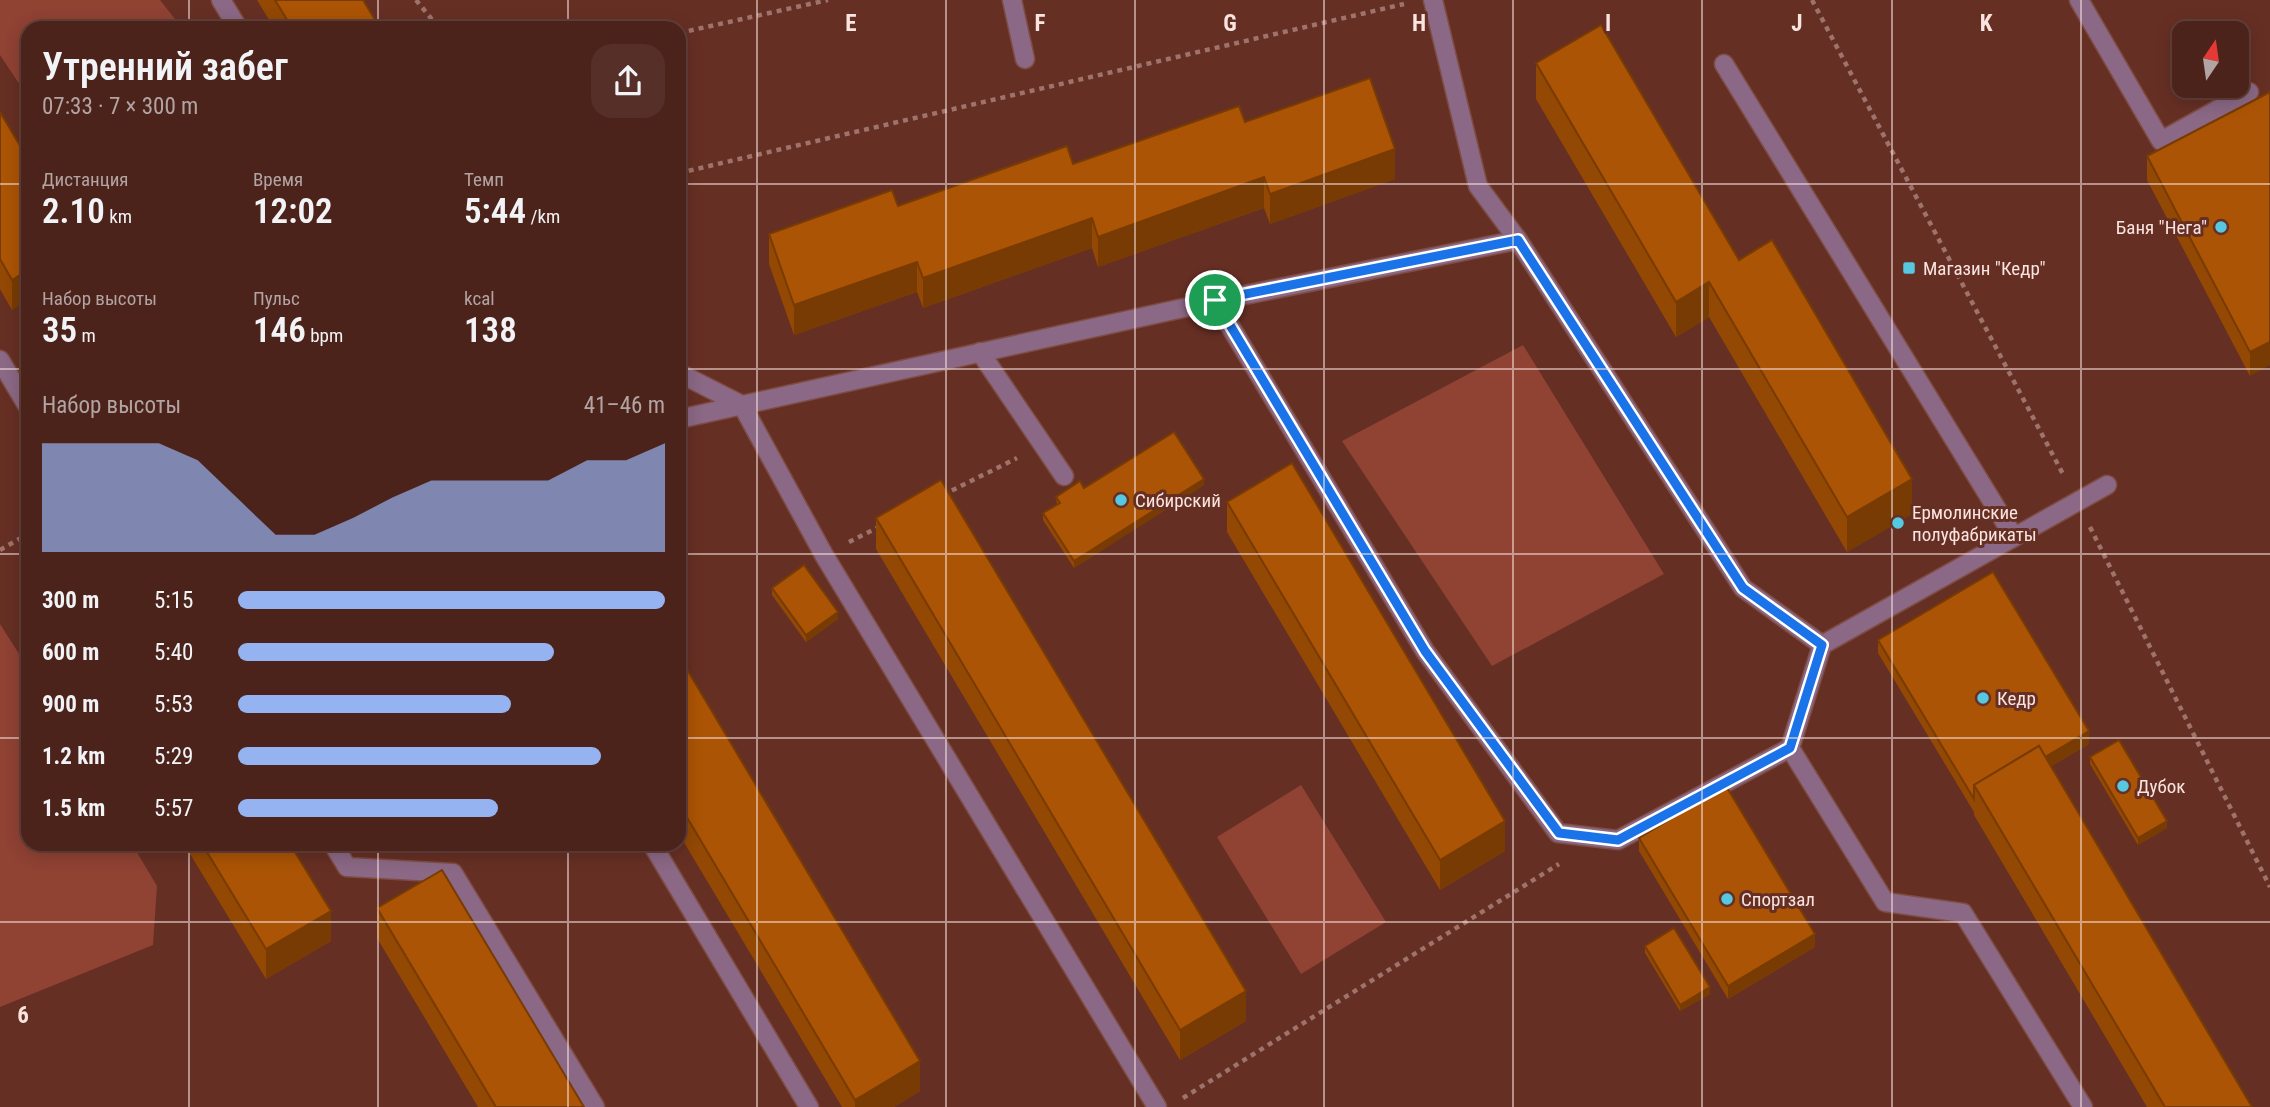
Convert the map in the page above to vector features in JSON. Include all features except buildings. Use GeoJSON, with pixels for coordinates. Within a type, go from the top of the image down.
{"type":"FeatureCollection","features":[{"type":"Feature","properties":{"kind":"lane"},"geometry":{"type":"LineString","coordinates":[[221,0],[234,21]]}},
{"type":"Feature","properties":{"kind":"lane"},"geometry":{"type":"LineString","coordinates":[[1012,0],[1025,59]]}},
{"type":"Feature","properties":{"kind":"lane"},"geometry":{"type":"LineString","coordinates":[[1433,0],[1478,187],[1518,240],[1743,588],[1822,645]]}},
{"type":"Feature","properties":{"kind":"lane"},"geometry":{"type":"LineString","coordinates":[[2079,0],[2161,141],[2238,98]]}},
{"type":"Feature","properties":{"kind":"lane"},"geometry":{"type":"LineString","coordinates":[[1724,64],[2014,537]]}},
{"type":"Feature","properties":{"kind":"lane"},"geometry":{"type":"LineString","coordinates":[[686,417],[1215,300],[1518,240]]}},
{"type":"Feature","properties":{"kind":"lane"},"geometry":{"type":"LineString","coordinates":[[1215,300],[1425,651],[1559,833],[1618,840],[1790,748],[1822,645],[2107,485]]}},
{"type":"Feature","properties":{"kind":"lane"},"geometry":{"type":"LineString","coordinates":[[980,352],[1064,477]]}},
{"type":"Feature","properties":{"kind":"lane"},"geometry":{"type":"LineString","coordinates":[[0,360],[21,395]]}},
{"type":"Feature","properties":{"kind":"lane"},"geometry":{"type":"LineString","coordinates":[[686,377],[742,405],[824,555],[1165,1106]]}},
{"type":"Feature","properties":{"kind":"lane"},"geometry":{"type":"LineString","coordinates":[[1790,748],[1885,902],[1963,913],[2083,1107]]}},
{"type":"Feature","properties":{"kind":"lane"},"geometry":{"type":"LineString","coordinates":[[337,851],[347,867],[453,873],[595,1107]]}},
{"type":"Feature","properties":{"kind":"lane"},"geometry":{"type":"LineString","coordinates":[[656,851],[809,1107]]}},
{"type":"Feature","properties":{"kind":"path"},"geometry":{"type":"LineString","coordinates":[[416,0],[433,21]]}},
{"type":"Feature","properties":{"kind":"path"},"geometry":{"type":"LineString","coordinates":[[686,31],[828,0]]}},
{"type":"Feature","properties":{"kind":"path"},"geometry":{"type":"LineString","coordinates":[[1812,0],[2077,502],[2270,887]]}},
{"type":"Feature","properties":{"kind":"path"},"geometry":{"type":"LineString","coordinates":[[686,171],[1408,3]]}},
{"type":"Feature","properties":{"kind":"path"},"geometry":{"type":"LineString","coordinates":[[933,500],[1043,445]]}},
{"type":"Feature","properties":{"kind":"path"},"geometry":{"type":"LineString","coordinates":[[824,555],[884,524]]}},
{"type":"Feature","properties":{"kind":"path"},"geometry":{"type":"LineString","coordinates":[[0,550],[21,538]]}},
{"type":"Feature","properties":{"kind":"path"},"geometry":{"type":"LineString","coordinates":[[1165,1106],[1528,884]]}},
{"type":"Feature","properties":{"kind":"shaded area"},"geometry":{"type":"Polygon","coordinates":[[[0,0],[160,0],[176,21],[21,21],[21,86],[0,55],[0,0]]]}},
{"type":"Feature","properties":{"kind":"shaded area"},"geometry":{"type":"Polygon","coordinates":[[[1523,345],[1664,574],[1492,666],[1342,441],[1523,345]]]}},
{"type":"Feature","properties":{"kind":"shaded area"},"geometry":{"type":"Polygon","coordinates":[[[0,624],[21,657],[21,851],[136,851],[157,886],[153,945],[0,1007],[0,624]]]}},
{"type":"Feature","properties":{"kind":"shaded area"},"geometry":{"type":"Polygon","coordinates":[[[1301,785],[1386,922],[1301,974],[1217,837],[1301,785]]]}},
{"type":"Feature","properties":{"kind":"place","name":"Баня \"Нега\""},"geometry":{"type":"Point","coordinates":[2221,227]}},
{"type":"Feature","properties":{"kind":"place","name":"Магазин \"Кедр\""},"geometry":{"type":"Point","coordinates":[1909,268]}},
{"type":"Feature","properties":{"kind":"place","name":"Сибирский"},"geometry":{"type":"Point","coordinates":[1121,500]}},
{"type":"Feature","properties":{"kind":"place","name":"Ермолинские полуфабрикаты"},"geometry":{"type":"Point","coordinates":[1898,523]}},
{"type":"Feature","properties":{"kind":"place","name":"Кедр"},"geometry":{"type":"Point","coordinates":[1983,698]}},
{"type":"Feature","properties":{"kind":"place","name":"Дубок"},"geometry":{"type":"Point","coordinates":[2123,786]}},
{"type":"Feature","properties":{"kind":"place","name":"Спортзал"},"geometry":{"type":"Point","coordinates":[1727,899]}},
{"type":"Feature","properties":{"kind":"route"},"geometry":{"type":"LineString","coordinates":[[1518,240],[1743,588],[1822,645],[1790,748],[1618,840],[1559,833],[1425,651],[1215,300],[1518,240]]}}]}
